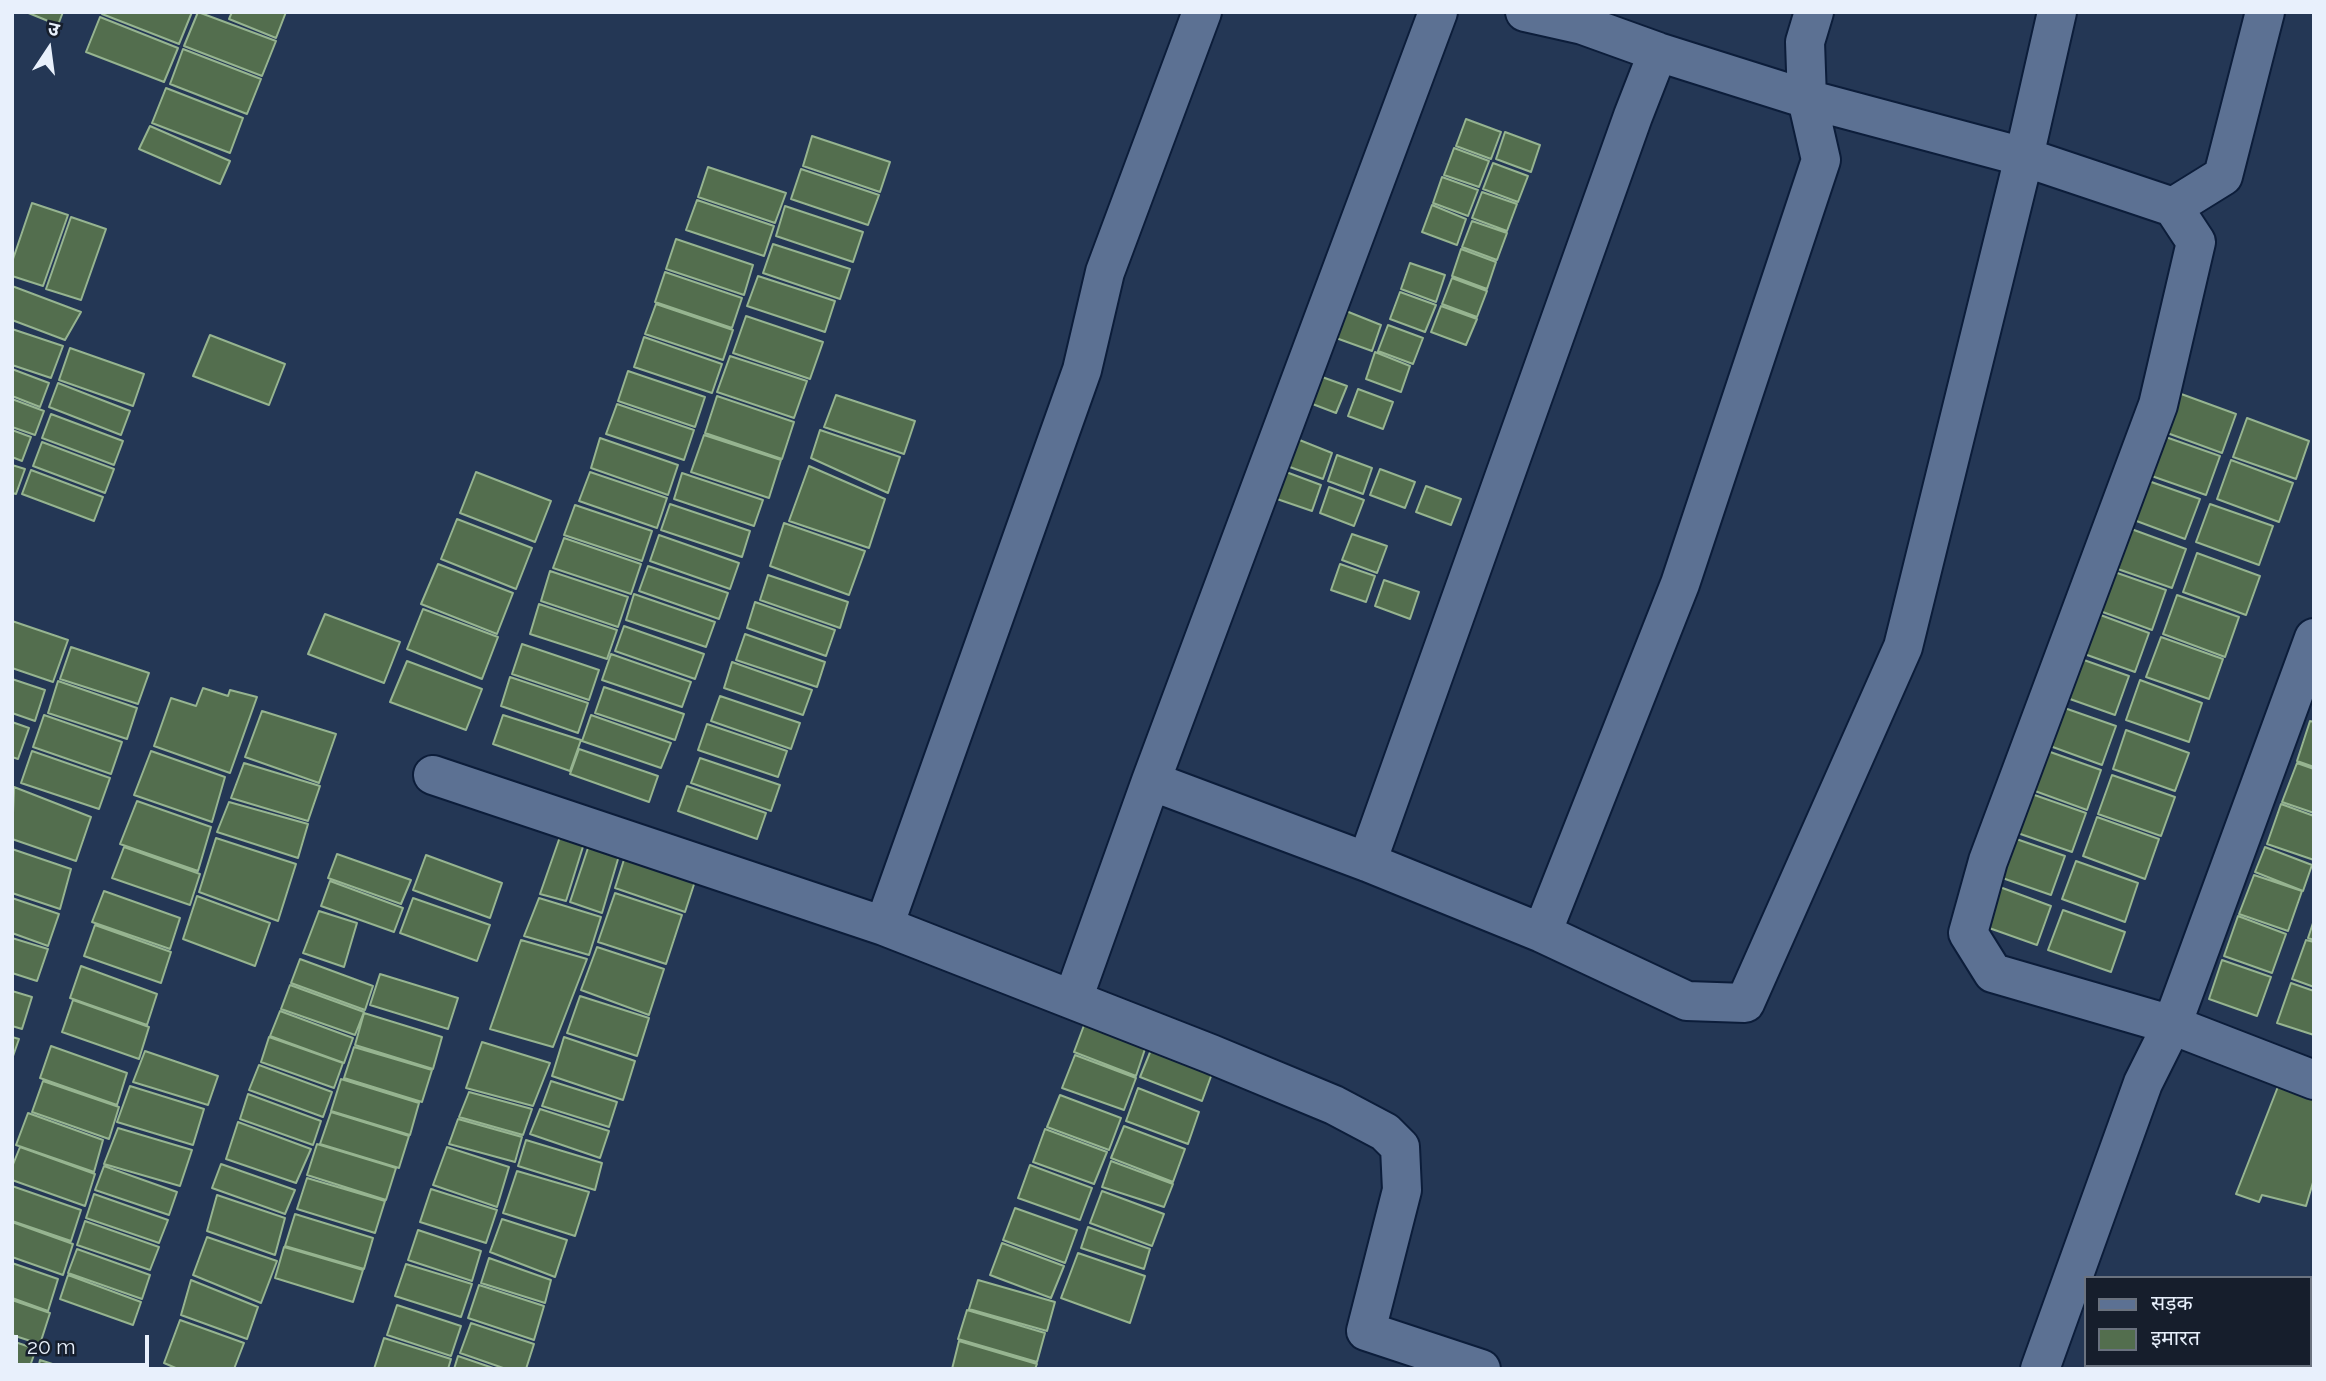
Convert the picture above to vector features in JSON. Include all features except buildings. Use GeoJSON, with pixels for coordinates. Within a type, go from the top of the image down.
{"type":"FeatureCollection","features":[{"type":"Feature","properties":{"kind":"street"},"geometry":{"type":"LineString","coordinates":[[884,926],[1082,370],[1105,272],[1202,12]]}},
{"type":"Feature","properties":{"kind":"street"},"geometry":{"type":"LineString","coordinates":[[1073,999],[1151,781],[1438,12]]}},
{"type":"Feature","properties":{"kind":"street"},"geometry":{"type":"LineString","coordinates":[[1525,12],[1585,18],[1658,52],[1807,99],[2024,157],[2174,207],[2196,242],[2158,405],[1988,861],[1968,933],[1993,973],[2172,1025],[2314,1080]]}},
{"type":"Feature","properties":{"kind":"street"},"geometry":{"type":"LineString","coordinates":[[1542,933],[1680,584],[1821,159],[1807,99],[1805,42],[1814,12]]}},
{"type":"Feature","properties":{"kind":"street"},"geometry":{"type":"LineString","coordinates":[[1151,781],[1367,862],[1542,933],[1687,1001],[1745,1003],[1903,647],[2024,157],[2057,12]]}},
{"type":"Feature","properties":{"kind":"street"},"geometry":{"type":"LineString","coordinates":[[2174,207],[2223,176],[2266,12]]}},
{"type":"Feature","properties":{"kind":"street"},"geometry":{"type":"LineString","coordinates":[[1367,862],[1623,142],[1658,52]]}},
{"type":"Feature","properties":{"kind":"street"},"geometry":{"type":"LineString","coordinates":[[2040,1369],[2143,1083],[2172,1025],[2314,638]]}},
{"type":"Feature","properties":{"kind":"street"},"geometry":{"type":"LineString","coordinates":[[433,775],[884,926],[1334,1105],[1385,1132],[1401,1147],[1402,1190],[1366,1331],[1481,1369]]}}]}
